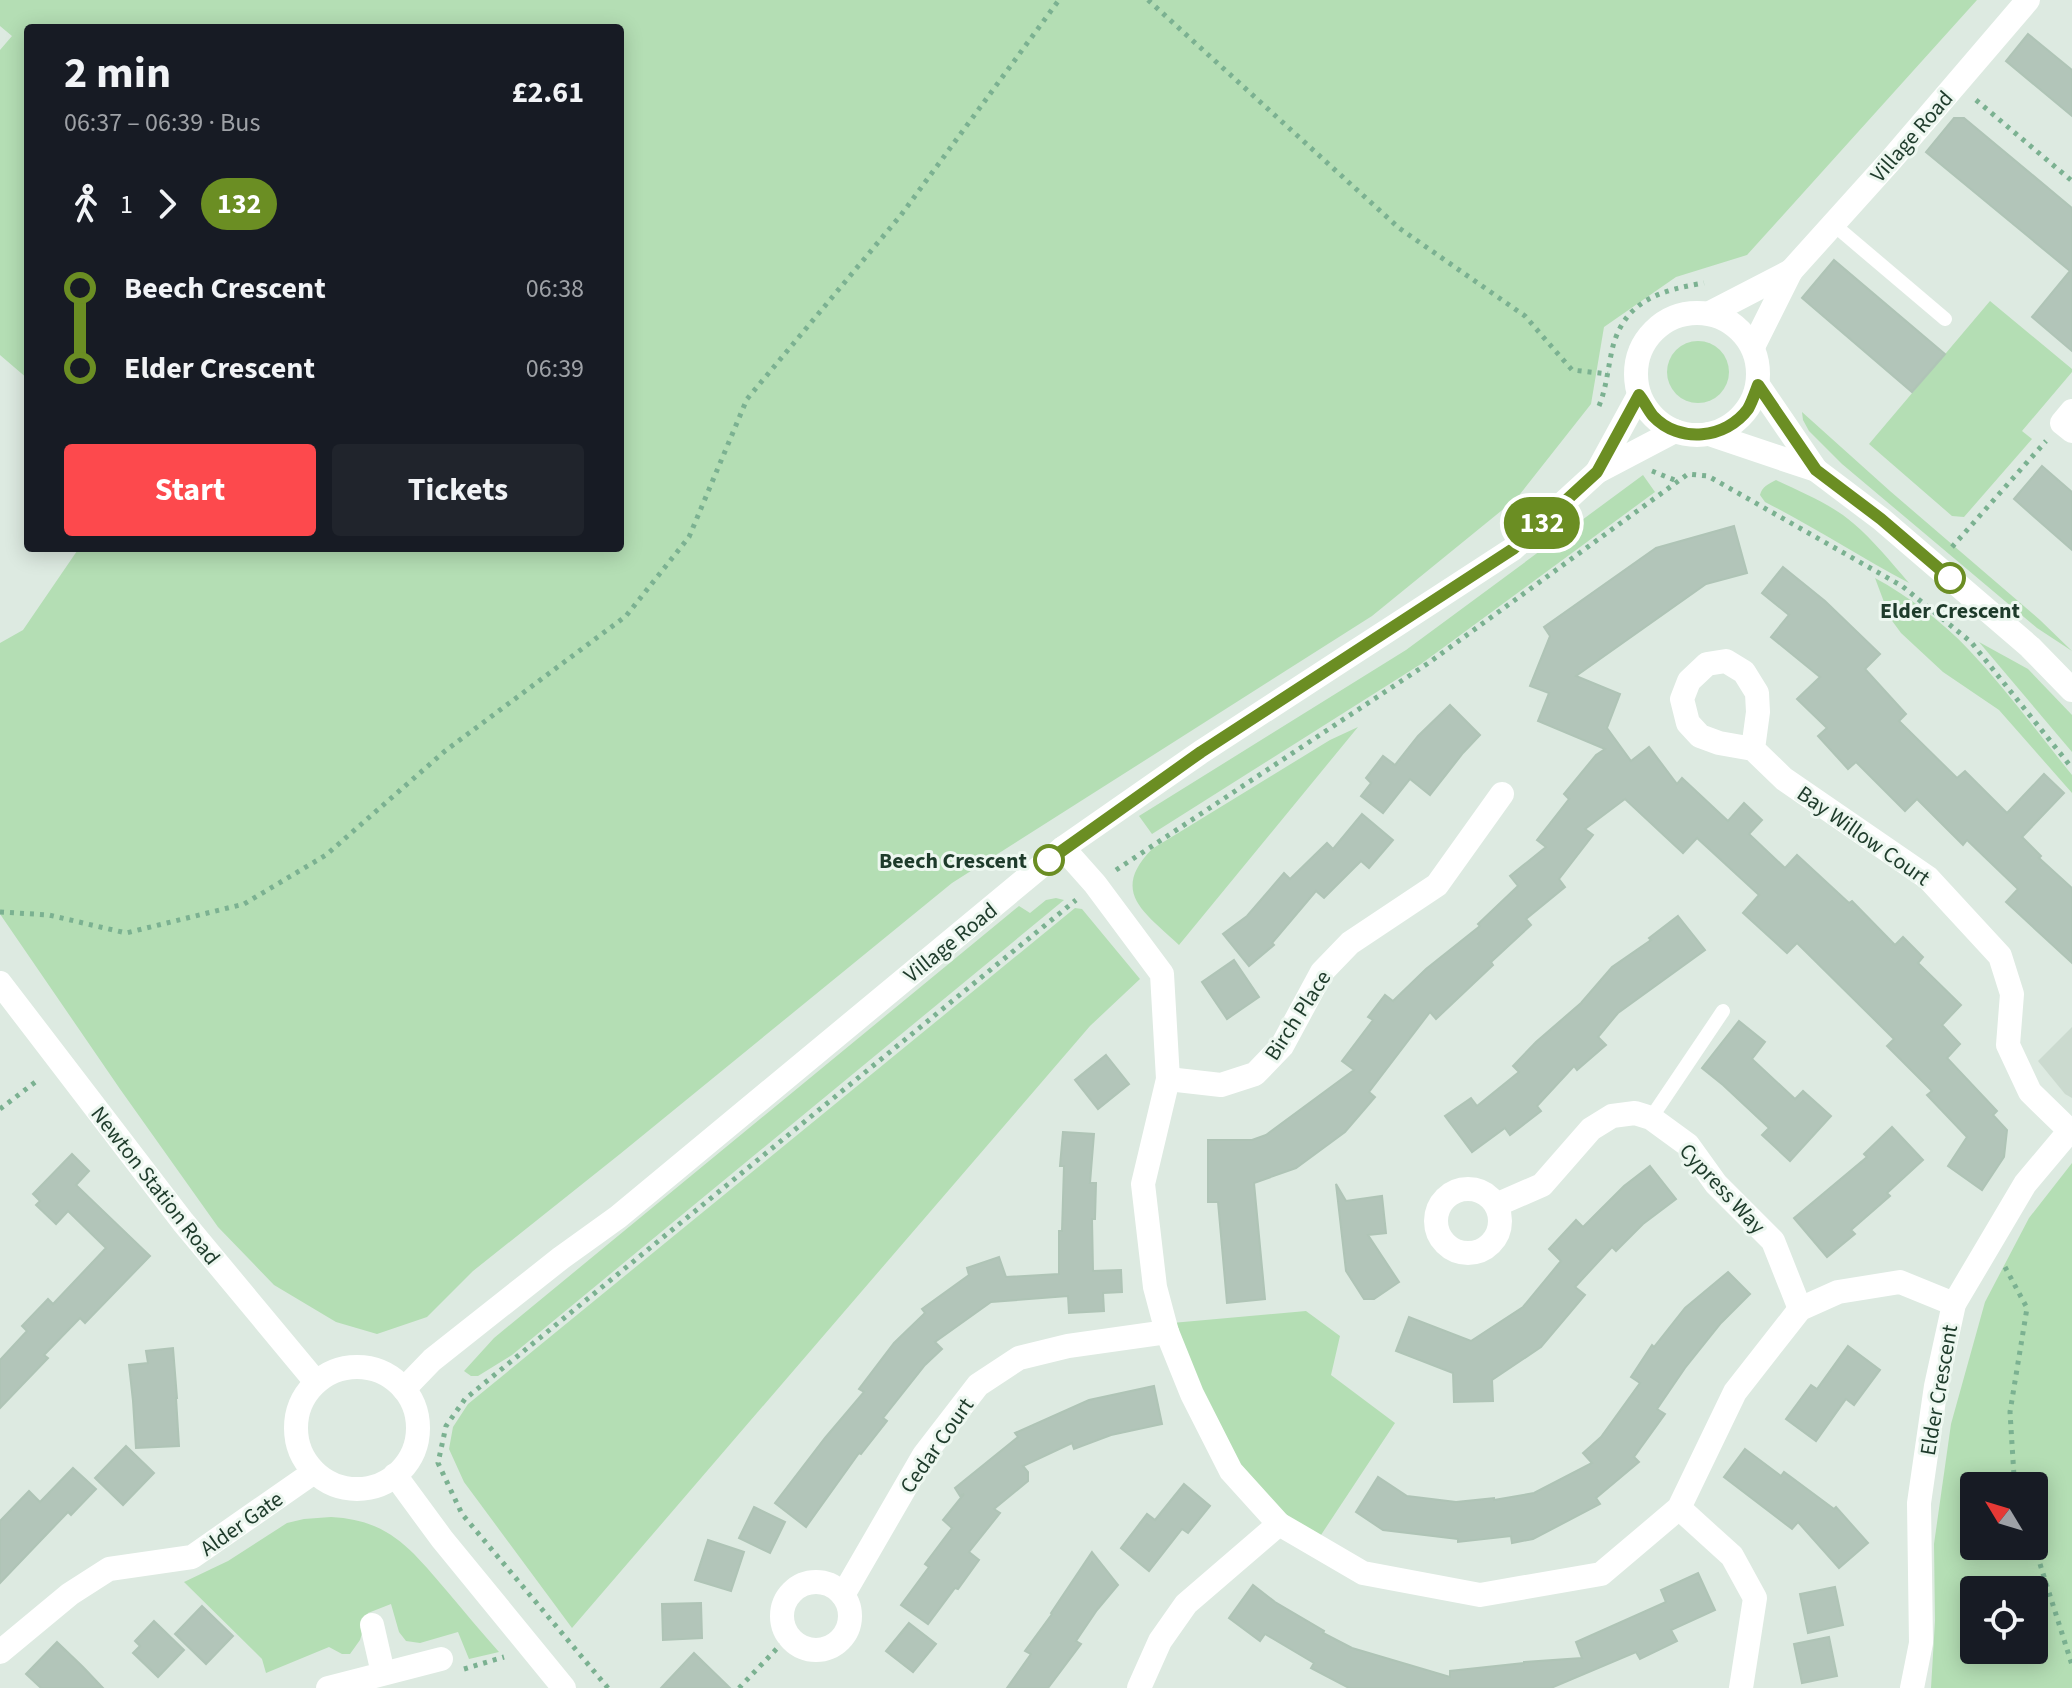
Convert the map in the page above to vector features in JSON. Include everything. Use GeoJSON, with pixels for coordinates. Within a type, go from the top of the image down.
{"type":"FeatureCollection","features":[{"type":"Feature","properties":{"kind":"street","name":"Village Road"},"geometry":{"type":"LineString","coordinates":[[1753,347],[1791,271],[2028,0]]}},
{"type":"Feature","properties":{"kind":"street","name":"Village Road"},"geometry":{"type":"LineString","coordinates":[[1710,313],[1791,271]]}},
{"type":"Feature","properties":{"kind":"street"},"geometry":{"type":"LineString","coordinates":[[1691,312],[1710,313],[1736,326],[1753,347],[1758,366],[1758,385],[1748,408],[1731,425],[1709,434],[1692,435],[1675,431],[1653,417],[1639,395],[1636,377],[1638,359],[1645,341],[1657,327],[1673,317],[1691,312]]}},
{"type":"Feature","properties":{"kind":"street"},"geometry":{"type":"LineString","coordinates":[[1758,385],[1816,470]]}},
{"type":"Feature","properties":{"kind":"street","name":"Village Road"},"geometry":{"type":"LineString","coordinates":[[1597,472],[1639,395]]}},
{"type":"Feature","properties":{"kind":"street","name":"Village Road"},"geometry":{"type":"LineString","coordinates":[[404,1389],[432,1360],[618,1217],[1063,848],[1201,752],[1513,549],[1597,472],[1675,431]]}},
{"type":"Feature","properties":{"kind":"street"},"geometry":{"type":"LineString","coordinates":[[1709,434],[1816,470],[1881,519],[1937,567],[2030,647],[2072,690]]}},
{"type":"Feature","properties":{"kind":"street","name":"Bay Willow Court"},"geometry":{"type":"LineString","coordinates":[[1753,749],[1784,779],[1928,878],[2000,956],[2012,994],[2008,1045],[2030,1092],[2070,1129]]}},
{"type":"Feature","properties":{"kind":"street","name":"Birch Place"},"geometry":{"type":"LineString","coordinates":[[1168,1079],[1221,1085],[1255,1074],[1282,1046],[1322,972],[1350,943],[1437,885],[1502,794]]}},
{"type":"Feature","properties":{"kind":"street"},"geometry":{"type":"LineString","coordinates":[[1063,848],[1095,884],[1162,974],[1168,1079],[1143,1184],[1155,1287],[1167,1332],[1192,1394],[1231,1471],[1279,1524],[1363,1573],[1480,1595],[1601,1574],[1679,1508],[1735,1392],[1800,1309],[1838,1292],[1900,1282],[1954,1304]]}},
{"type":"Feature","properties":{"kind":"street","name":"Newton Station Road"},"geometry":{"type":"LineString","coordinates":[[0,983],[183,1222],[316,1382]]}},
{"type":"Feature","properties":{"kind":"street"},"geometry":{"type":"LineString","coordinates":[[1496,1205],[1542,1185],[1591,1129],[1612,1116],[1635,1113],[1651,1118]]}},
{"type":"Feature","properties":{"kind":"street","name":"Cypress Way"},"geometry":{"type":"LineString","coordinates":[[1651,1118],[1688,1145],[1716,1184],[1773,1241],[1800,1309]]}},
{"type":"Feature","properties":{"kind":"street","name":"Elder Crescent"},"geometry":{"type":"LineString","coordinates":[[1912,1688],[1921,1643],[1919,1503],[1936,1386],[1954,1304],[2025,1184],[2070,1129]]}},
{"type":"Feature","properties":{"kind":"street","name":"Cedar Court"},"geometry":{"type":"LineString","coordinates":[[843,1595],[924,1455],[978,1385],[1019,1358],[1068,1346],[1167,1332]]}},
{"type":"Feature","properties":{"kind":"street"},"geometry":{"type":"LineString","coordinates":[[352,1367],[371,1368],[389,1376],[404,1389],[418,1419],[418,1436],[406,1464],[395,1475],[363,1489],[345,1488],[314,1472],[302,1456],[296,1437],[297,1416],[304,1397],[316,1382],[333,1371],[352,1367]]}},
{"type":"Feature","properties":{"kind":"street","name":"Alder Gate"},"geometry":{"type":"LineString","coordinates":[[0,1652],[70,1594],[109,1569],[192,1557],[314,1472]]}},
{"type":"Feature","properties":{"kind":"street"},"geometry":{"type":"LineString","coordinates":[[395,1475],[442,1539],[564,1688]]}},
{"type":"Feature","properties":{"kind":"street"},"geometry":{"type":"LineString","coordinates":[[1679,1508],[1732,1556],[1755,1598],[1741,1688]]}},
{"type":"Feature","properties":{"kind":"street"},"geometry":{"type":"LineString","coordinates":[[1139,1688],[1160,1641],[1186,1604],[1279,1524]]}},
{"type":"Feature","properties":{"kind":"street"},"geometry":{"type":"LineString","coordinates":[[804,1583],[826,1583],[843,1595],[850,1615],[848,1625],[845,1635],[828,1649],[806,1649],[788,1637],[781,1617],[787,1597],[804,1583]]}},
{"type":"Feature","properties":{"kind":"street"},"geometry":{"type":"LineString","coordinates":[[372,1625],[383,1673]]}},
{"type":"Feature","properties":{"kind":"street"},"geometry":{"type":"LineString","coordinates":[[328,1688],[441,1659]]}},
{"type":"Feature","properties":{"kind":"lane"},"geometry":{"type":"LineString","coordinates":[[1833,224],[1945,319]]}},
{"type":"Feature","properties":{"kind":"lane"},"geometry":{"type":"LineString","coordinates":[[1651,1118],[1723,1011]]}},
{"type":"Feature","properties":{"kind":"path"},"geometry":{"type":"LineString","coordinates":[[0,912],[49,915],[126,933],[244,904],[326,855],[445,751],[626,616],[689,537],[747,399],[901,215],[1059,0]]}},
{"type":"Feature","properties":{"kind":"path"},"geometry":{"type":"LineString","coordinates":[[1148,0],[1399,228],[1525,316],[1572,370],[1608,374]]}},
{"type":"Feature","properties":{"kind":"path"},"geometry":{"type":"LineString","coordinates":[[1966,92],[2072,181]]}},
{"type":"Feature","properties":{"kind":"path"},"geometry":{"type":"LineString","coordinates":[[1937,567],[1959,537],[2069,422]]}},
{"type":"Feature","properties":{"kind":"path"},"geometry":{"type":"LineString","coordinates":[[608,1688],[462,1514],[438,1463],[446,1426],[465,1399],[1095,884],[1427,664],[1688,474],[1708,476],[1902,586],[1971,642],[2072,768]]}},
{"type":"Feature","properties":{"kind":"path"},"geometry":{"type":"LineString","coordinates":[[0,1109],[38,1080]]}},
{"type":"Feature","properties":{"kind":"path"},"geometry":{"type":"LineString","coordinates":[[1991,1240],[2027,1308],[2010,1412],[2014,1472]]}},
{"type":"Feature","properties":{"kind":"path"},"geometry":{"type":"LineString","coordinates":[[2039,1560],[2072,1665]]}},
{"type":"Feature","properties":{"kind":"path"},"geometry":{"type":"LineString","coordinates":[[739,1688],[788,1637]]}},
{"type":"Feature","properties":{"kind":"path"},"geometry":{"type":"LineString","coordinates":[[441,1659],[465,1669],[508,1656]]}},
{"type":"Feature","properties":{"kind":"shaded area"},"geometry":{"type":"Polygon","coordinates":[[[2072,1027],[2072,1098],[2065,1094],[2038,1061],[2072,1027]]]}},
{"type":"Feature","properties":{"kind":"green space"},"geometry":{"type":"Polygon","coordinates":[[[0,0],[1977,0],[1747,255],[1676,277],[1604,327],[1591,404],[1517,498],[1372,616],[952,883],[473,1271],[427,1317],[377,1334],[336,1322],[274,1285],[218,1227],[0,914],[0,643],[23,630],[76,552],[624,552],[624,24],[24,24],[24,376],[0,355],[0,50],[12,36],[0,26],[0,0]]]}},
{"type":"Feature","properties":{"kind":"green space"},"geometry":{"type":"Polygon","coordinates":[[[1990,301],[2072,372],[2022,431],[2032,439],[1964,517],[1952,516],[1869,444],[1990,301]]]}},
{"type":"Feature","properties":{"kind":"green space"},"geometry":{"type":"Polygon","coordinates":[[[1692,341],[1704,341],[1720,350],[1727,360],[1727,384],[1720,394],[1704,403],[1692,403],[1672,389],[1667,378],[1667,366],[1681,346],[1692,341]]]}},
{"type":"Feature","properties":{"kind":"green space"},"geometry":{"type":"Polygon","coordinates":[[[1802,412],[2072,651],[2037,628],[1842,464],[1809,431],[1802,412]]]}},
{"type":"Feature","properties":{"kind":"green space"},"geometry":{"type":"Polygon","coordinates":[[[1643,475],[1655,492],[1421,664],[1152,834],[1139,816],[1406,650],[1643,475]]]}},
{"type":"Feature","properties":{"kind":"green space"},"geometry":{"type":"Polygon","coordinates":[[[1776,480],[1844,516],[1875,544],[1909,583],[1765,502],[1761,492],[1776,480]]]}},
{"type":"Feature","properties":{"kind":"green space"},"geometry":{"type":"Polygon","coordinates":[[[1875,578],[1937,620],[1983,665],[2072,775],[2072,793],[1999,710],[1943,672],[1901,633],[1890,618],[1875,578]]]}},
{"type":"Feature","properties":{"kind":"green space"},"geometry":{"type":"Polygon","coordinates":[[[1979,642],[2028,669],[2072,715],[2072,752],[1979,642]]]}},
{"type":"Feature","properties":{"kind":"green space"},"geometry":{"type":"Polygon","coordinates":[[[1358,727],[1179,945],[1145,912],[1137,902],[1133,878],[1139,864],[1152,849],[1330,740],[1358,727]]]}},
{"type":"Feature","properties":{"kind":"green space"},"geometry":{"type":"Polygon","coordinates":[[[1046,900],[1064,900],[512,1355],[478,1376],[464,1371],[494,1338],[1019,906],[1030,913],[1046,900]]]}},
{"type":"Feature","properties":{"kind":"green space"},"geometry":{"type":"Polygon","coordinates":[[[1075,908],[1082,909],[1140,979],[1090,1026],[572,1628],[464,1482],[449,1449],[453,1427],[468,1404],[1075,908]]]}},
{"type":"Feature","properties":{"kind":"green space"},"geometry":{"type":"Polygon","coordinates":[[[2072,1163],[2072,1688],[1931,1688],[1935,1621],[1934,1544],[1951,1424],[1985,1302],[2029,1218],[2072,1163]]]}},
{"type":"Feature","properties":{"kind":"green space"},"geometry":{"type":"Polygon","coordinates":[[[1306,1311],[1340,1336],[1331,1375],[1395,1423],[1319,1538],[1282,1514],[1234,1467],[1172,1323],[1306,1311]]]}},
{"type":"Feature","properties":{"kind":"green space"},"geometry":{"type":"Polygon","coordinates":[[[331,1517],[369,1524],[397,1539],[421,1562],[499,1652],[469,1659],[458,1632],[420,1643],[406,1641],[399,1632],[391,1604],[368,1613],[360,1640],[350,1654],[342,1654],[329,1647],[266,1673],[262,1659],[184,1582],[228,1561],[287,1523],[331,1517]]]}},
{"type":"Feature","properties":{"kind":"building"},"geometry":{"type":"Polygon","coordinates":[[[2028,34],[2072,70],[2072,116],[2006,61],[2028,34]]]}},
{"type":"Feature","properties":{"kind":"building"},"geometry":{"type":"Polygon","coordinates":[[[1954,118],[1964,118],[2072,208],[2072,351],[2032,317],[2070,271],[1926,152],[1954,118]]]}},
{"type":"Feature","properties":{"kind":"building"},"geometry":{"type":"Polygon","coordinates":[[[1834,260],[1945,354],[1912,392],[1802,298],[1834,260]]]}},
{"type":"Feature","properties":{"kind":"building"},"geometry":{"type":"Polygon","coordinates":[[[2042,466],[2072,492],[2072,550],[2014,499],[2042,466]]]}},
{"type":"Feature","properties":{"kind":"building"},"geometry":{"type":"Polygon","coordinates":[[[1734,526],[1747,573],[1706,584],[1576,676],[1620,694],[1607,728],[1631,761],[1649,747],[1677,784],[1682,778],[1728,821],[1744,803],[1762,820],[1749,834],[1785,868],[1797,855],[1849,903],[1852,901],[1895,945],[1903,937],[1923,957],[1918,963],[1961,1005],[1942,1025],[1960,1044],[1947,1058],[1997,1111],[1993,1115],[2007,1130],[2004,1157],[1982,1190],[1948,1166],[1967,1137],[1927,1095],[1932,1091],[1887,1046],[1894,1039],[1797,943],[1787,953],[1743,913],[1759,895],[1697,838],[1683,853],[1625,799],[1585,829],[1593,835],[1559,879],[1565,887],[1526,919],[1531,925],[1436,1019],[1430,1012],[1369,1092],[1375,1097],[1345,1132],[1296,1168],[1254,1183],[1265,1299],[1227,1303],[1218,1202],[1208,1202],[1208,1140],[1252,1140],[1266,1135],[1354,1070],[1342,1061],[1373,1020],[1368,1017],[1385,995],[1393,1001],[1426,969],[1480,926],[1478,924],[1518,886],[1510,876],[1546,847],[1537,840],[1569,799],[1564,794],[1596,755],[1605,749],[1538,721],[1549,693],[1530,686],[1550,636],[1544,627],[1656,548],[1734,526]]]}},
{"type":"Feature","properties":{"kind":"building"},"geometry":{"type":"Polygon","coordinates":[[[1783,567],[1825,601],[1880,654],[1865,669],[1906,714],[1899,721],[1957,778],[1965,771],[2007,813],[2044,774],[2064,793],[2022,837],[2041,856],[2039,858],[2072,888],[2072,963],[2006,902],[2018,889],[1967,840],[1963,845],[1917,799],[1905,811],[1856,762],[1848,769],[1818,736],[1827,728],[1797,699],[1820,677],[1771,637],[1789,615],[1762,593],[1783,567]]]}},
{"type":"Feature","properties":{"kind":"building"},"geometry":{"type":"Polygon","coordinates":[[[1450,705],[1480,735],[1430,795],[1410,779],[1383,813],[1361,796],[1371,783],[1366,778],[1383,756],[1395,765],[1418,736],[1450,705]]]}},
{"type":"Feature","properties":{"kind":"building"},"geometry":{"type":"Polygon","coordinates":[[[1362,814],[1393,840],[1369,868],[1361,861],[1324,898],[1316,891],[1272,943],[1274,945],[1249,966],[1223,934],[1247,916],[1284,873],[1290,879],[1327,843],[1333,849],[1362,814]]]}},
{"type":"Feature","properties":{"kind":"building"},"geometry":{"type":"Polygon","coordinates":[[[1678,916],[1705,950],[1618,1013],[1598,1037],[1606,1045],[1577,1070],[1574,1066],[1537,1106],[1541,1111],[1510,1135],[1505,1128],[1472,1152],[1445,1116],[1471,1098],[1477,1106],[1519,1072],[1513,1066],[1581,1003],[1612,967],[1651,940],[1649,938],[1678,916]]]}},
{"type":"Feature","properties":{"kind":"building"},"geometry":{"type":"Polygon","coordinates":[[[1234,960],[1259,997],[1227,1019],[1202,982],[1234,960]]]}},
{"type":"Feature","properties":{"kind":"building"},"geometry":{"type":"Polygon","coordinates":[[[1739,1021],[1765,1042],[1752,1059],[1795,1099],[1803,1091],[1831,1116],[1790,1161],[1762,1135],[1769,1128],[1702,1068],[1739,1021]]]}},
{"type":"Feature","properties":{"kind":"building"},"geometry":{"type":"Polygon","coordinates":[[[1106,1055],[1129,1084],[1098,1109],[1075,1080],[1106,1055]]]}},
{"type":"Feature","properties":{"kind":"building"},"geometry":{"type":"Polygon","coordinates":[[[1892,1127],[1923,1160],[1887,1193],[1890,1196],[1851,1230],[1855,1234],[1827,1257],[1794,1218],[1867,1157],[1864,1154],[1892,1127]]]}},
{"type":"Feature","properties":{"kind":"building"},"geometry":{"type":"Polygon","coordinates":[[[1063,1132],[1094,1134],[1090,1183],[1096,1183],[1095,1219],[1092,1219],[1093,1271],[1121,1270],[1122,1292],[1103,1293],[1104,1311],[1069,1313],[1068,1296],[991,1302],[935,1342],[942,1349],[925,1365],[883,1418],[887,1421],[859,1453],[806,1527],[775,1503],[864,1392],[859,1389],[894,1343],[925,1313],[922,1309],[969,1275],[967,1268],[999,1257],[1006,1277],[1059,1274],[1063,1132]]]}},
{"type":"Feature","properties":{"kind":"building"},"geometry":{"type":"Polygon","coordinates":[[[72,1154],[89,1171],[76,1185],[150,1256],[85,1323],[80,1318],[44,1355],[48,1358],[0,1408],[0,1360],[27,1331],[22,1326],[48,1299],[53,1304],[106,1248],[68,1211],[56,1224],[36,1205],[40,1201],[33,1194],[72,1154]]]}},
{"type":"Feature","properties":{"kind":"building"},"geometry":{"type":"Polygon","coordinates":[[[1650,1166],[1676,1199],[1643,1224],[1616,1251],[1612,1247],[1575,1287],[1585,1295],[1541,1347],[1492,1380],[1493,1401],[1454,1402],[1453,1373],[1396,1351],[1409,1317],[1471,1341],[1523,1307],[1561,1261],[1549,1249],[1576,1220],[1583,1227],[1624,1186],[1650,1166]]]}},
{"type":"Feature","properties":{"kind":"building"},"geometry":{"type":"Polygon","coordinates":[[[1336,1184],[1346,1201],[1382,1196],[1386,1233],[1368,1235],[1399,1282],[1374,1299],[1364,1299],[1346,1271],[1336,1184]]]}},
{"type":"Feature","properties":{"kind":"building"},"geometry":{"type":"Polygon","coordinates":[[[1728,1272],[1750,1294],[1721,1323],[1685,1368],[1657,1409],[1665,1414],[1634,1457],[1639,1462],[1596,1498],[1600,1504],[1533,1539],[1512,1543],[1511,1536],[1458,1542],[1458,1539],[1383,1530],[1356,1512],[1378,1477],[1407,1496],[1456,1502],[1494,1500],[1534,1493],[1592,1463],[1583,1453],[1601,1437],[1640,1383],[1631,1377],[1652,1345],[1654,1347],[1685,1308],[1728,1272]]]}},
{"type":"Feature","properties":{"kind":"building"},"geometry":{"type":"Polygon","coordinates":[[[1848,1346],[1880,1370],[1854,1405],[1846,1399],[1816,1441],[1786,1419],[1811,1385],[1817,1389],[1848,1346]]]}},
{"type":"Feature","properties":{"kind":"building"},"geometry":{"type":"Polygon","coordinates":[[[173,1348],[179,1446],[136,1448],[129,1365],[148,1363],[146,1351],[173,1348]]]}},
{"type":"Feature","properties":{"kind":"building"},"geometry":{"type":"Polygon","coordinates":[[[1154,1386],[1162,1424],[1111,1435],[1074,1449],[1072,1443],[1023,1466],[1028,1472],[1028,1481],[994,1509],[1000,1513],[969,1552],[979,1560],[928,1624],[901,1605],[929,1567],[925,1564],[952,1528],[943,1520],[964,1494],[960,1496],[955,1488],[1018,1437],[1015,1433],[1089,1400],[1154,1386]]]}},
{"type":"Feature","properties":{"kind":"building"},"geometry":{"type":"Polygon","coordinates":[[[126,1446],[154,1473],[123,1505],[95,1478],[126,1446]]]}},
{"type":"Feature","properties":{"kind":"building"},"geometry":{"type":"Polygon","coordinates":[[[1745,1449],[1781,1476],[1784,1472],[1834,1509],[1836,1507],[1868,1543],[1839,1568],[1798,1522],[1792,1529],[1724,1477],[1745,1449]]]}},
{"type":"Feature","properties":{"kind":"building"},"geometry":{"type":"Polygon","coordinates":[[[73,1468],[96,1489],[71,1515],[68,1512],[0,1583],[0,1521],[29,1491],[40,1502],[73,1468]]]}},
{"type":"Feature","properties":{"kind":"building"},"geometry":{"type":"Polygon","coordinates":[[[1184,1484],[1210,1506],[1188,1533],[1182,1529],[1149,1571],[1121,1548],[1147,1514],[1155,1520],[1184,1484]]]}},
{"type":"Feature","properties":{"kind":"building"},"geometry":{"type":"Polygon","coordinates":[[[754,1507],[785,1522],[770,1553],[739,1538],[754,1507]]]}},
{"type":"Feature","properties":{"kind":"building"},"geometry":{"type":"Polygon","coordinates":[[[708,1540],[744,1552],[731,1591],[695,1580],[708,1540]]]}},
{"type":"Feature","properties":{"kind":"building"},"geometry":{"type":"Polygon","coordinates":[[[1092,1552],[1118,1585],[1097,1610],[1076,1641],[1081,1644],[1048,1688],[1007,1688],[1031,1654],[1025,1651],[1092,1552]]]}},
{"type":"Feature","properties":{"kind":"building"},"geometry":{"type":"Polygon","coordinates":[[[1698,1573],[1715,1610],[1671,1630],[1677,1641],[1640,1659],[1636,1652],[1551,1688],[1349,1688],[1311,1668],[1314,1663],[1265,1634],[1260,1641],[1229,1618],[1253,1585],[1323,1633],[1352,1648],[1450,1677],[1450,1671],[1582,1658],[1576,1642],[1666,1602],[1661,1590],[1698,1573]]]}},
{"type":"Feature","properties":{"kind":"building"},"geometry":{"type":"Polygon","coordinates":[[[1835,1587],[1843,1625],[1808,1633],[1800,1594],[1835,1587]]]}},
{"type":"Feature","properties":{"kind":"building"},"geometry":{"type":"Polygon","coordinates":[[[701,1603],[702,1638],[663,1640],[662,1604],[701,1603]]]}},
{"type":"Feature","properties":{"kind":"building"},"geometry":{"type":"Polygon","coordinates":[[[202,1606],[233,1636],[206,1664],[175,1634],[202,1606]]]}},
{"type":"Feature","properties":{"kind":"building"},"geometry":{"type":"Polygon","coordinates":[[[154,1621],[184,1650],[158,1677],[133,1653],[140,1646],[135,1641],[154,1621]]]}},
{"type":"Feature","properties":{"kind":"building"},"geometry":{"type":"Polygon","coordinates":[[[909,1623],[936,1644],[913,1672],[886,1651],[909,1623]]]}},
{"type":"Feature","properties":{"kind":"building"},"geometry":{"type":"Polygon","coordinates":[[[1829,1637],[1837,1676],[1802,1683],[1794,1644],[1829,1637]]]}},
{"type":"Feature","properties":{"kind":"building"},"geometry":{"type":"Polygon","coordinates":[[[57,1642],[103,1688],[41,1688],[26,1674],[57,1642]]]}},
{"type":"Feature","properties":{"kind":"building"},"geometry":{"type":"Polygon","coordinates":[[[694,1653],[730,1688],[661,1688],[694,1653]]]}},
{"type":"Feature","properties":{"kind":"bus line","name":"132"},"geometry":{"type":"LineString","coordinates":[[1049,860],[1201,752],[1513,549],[1597,472],[1639,395],[1653,417],[1675,431],[1692,435],[1709,434],[1731,425],[1748,408],[1758,385],[1816,470],[1881,519],[1950,578]]}},
{"type":"Feature","properties":{"kind":"place","name":"Elder Crescent"},"geometry":{"type":"Point","coordinates":[1950,578]}},
{"type":"Feature","properties":{"kind":"place","name":"Beech Crescent"},"geometry":{"type":"Point","coordinates":[1049,860]}}]}
